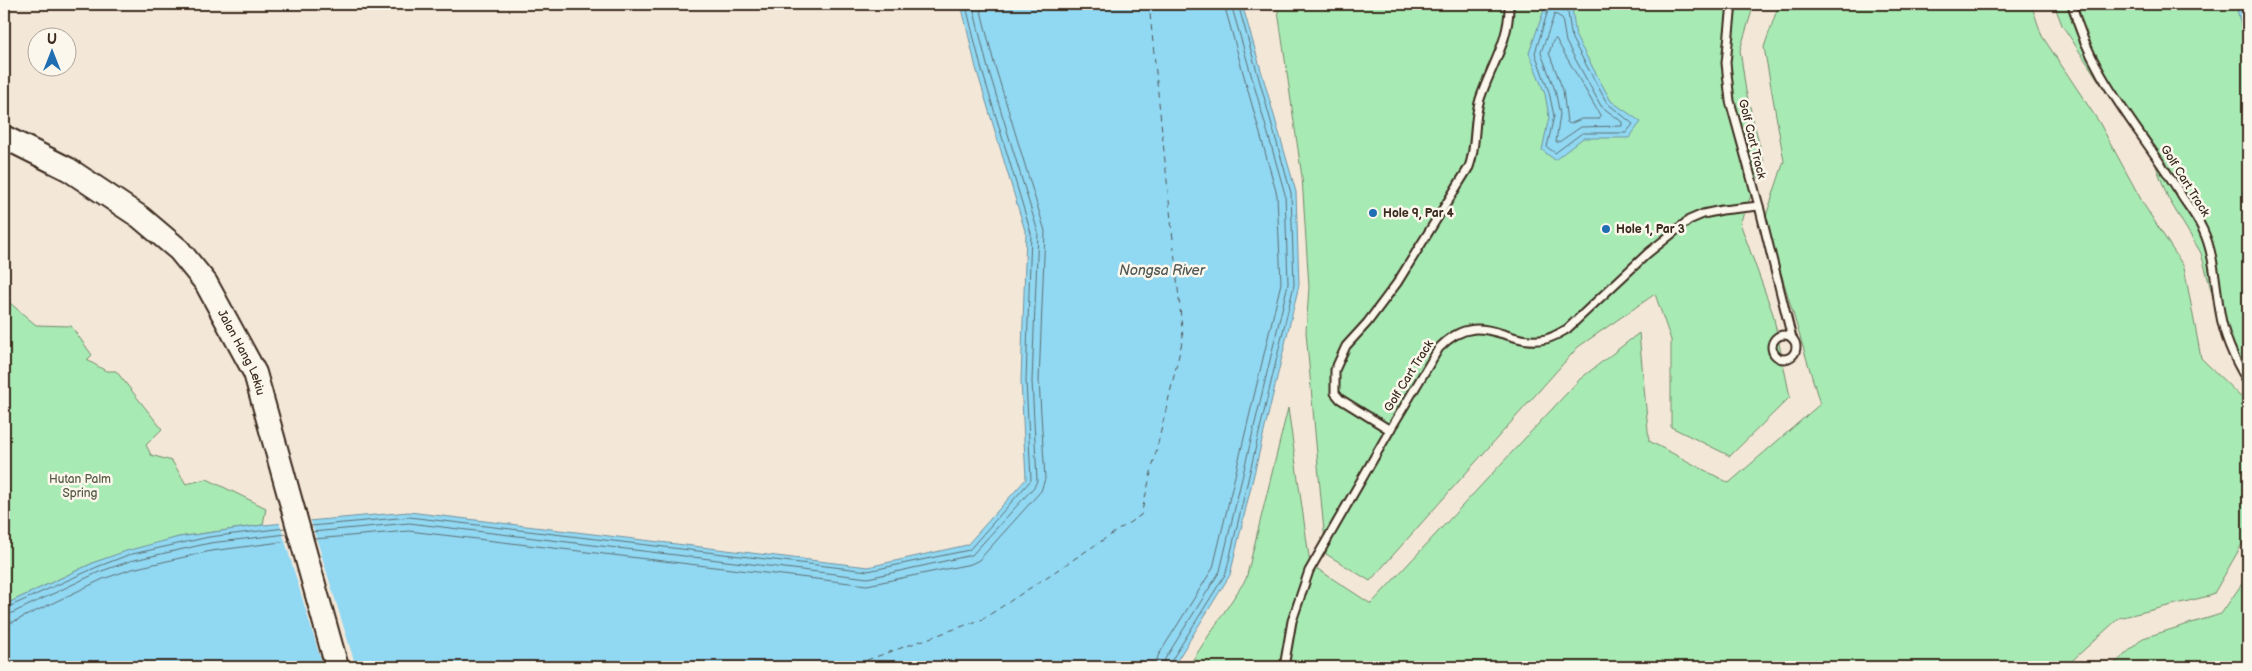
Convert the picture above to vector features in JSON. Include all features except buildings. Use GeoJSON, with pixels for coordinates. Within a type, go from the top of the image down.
{"type":"FeatureCollection","features":[{"type":"Feature","properties":{"kind":"highway","name":"Jalan Hang Lekiu"},"geometry":{"type":"LineString","coordinates":[[4,137],[68,169],[140,217],[184,256],[206,283],[255,374],[272,428],[285,485],[337,667]]}},
{"type":"Feature","properties":{"kind":"lane","name":"Golf Cart Track"},"geometry":{"type":"LineString","coordinates":[[1509,4],[1507,33],[1480,100],[1473,156],[1469,168],[1397,283],[1367,323],[1346,346],[1335,370],[1335,393],[1340,400],[1390,430],[1438,348],[1446,339],[1468,330],[1478,329],[1495,330],[1528,340],[1544,340],[1556,336],[1567,329],[1648,253],[1689,220],[1722,210],[1759,206],[1730,102],[1726,63],[1732,4]]}},
{"type":"Feature","properties":{"kind":"lane","name":"Golf Cart Track"},"geometry":{"type":"LineString","coordinates":[[2072,4],[2078,30],[2092,61],[2161,162],[2202,229],[2212,258],[2220,314],[2233,357],[2248,382]]}},
{"type":"Feature","properties":{"kind":"lane"},"geometry":{"type":"LineString","coordinates":[[1759,206],[1792,338]]}},
{"type":"Feature","properties":{"kind":"lane"},"geometry":{"type":"LineString","coordinates":[[1284,667],[1292,621],[1309,571],[1390,430]]}},
{"type":"Feature","properties":{"kind":"green space"},"geometry":{"type":"Polygon","coordinates":[[[1277,4],[1754,4],[1740,50],[1746,91],[1764,163],[1740,223],[1773,314],[1790,397],[1730,456],[1671,427],[1671,340],[1655,294],[1578,347],[1370,581],[1326,554],[1306,332],[1309,287],[1302,177],[1277,4]]]}},
{"type":"Feature","properties":{"kind":"green space"},"geometry":{"type":"Polygon","coordinates":[[[1779,4],[2031,4],[2042,36],[2099,122],[2144,205],[2184,267],[2201,358],[2248,404],[2248,534],[2213,595],[2119,618],[2065,667],[1188,667],[1246,579],[1288,408],[1310,564],[1371,604],[1580,379],[1639,333],[1649,441],[1729,483],[1820,404],[1765,219],[1784,161],[1764,47],[1779,4]]]}},
{"type":"Feature","properties":{"kind":"green space"},"geometry":{"type":"Polygon","coordinates":[[[2054,4],[2248,4],[2248,370],[2227,348],[2201,253],[2168,198],[2150,150],[2112,101],[2062,25],[2054,4]]]}},
{"type":"Feature","properties":{"kind":"green space","name":"Hutan Palm Spring"},"geometry":{"type":"Polygon","coordinates":[[[4,298],[36,325],[71,326],[92,355],[87,360],[106,371],[116,371],[162,429],[146,445],[151,455],[172,461],[186,484],[207,479],[266,508],[263,525],[179,537],[95,562],[4,605],[4,298]]]}},
{"type":"Feature","properties":{"kind":"green space"},"geometry":{"type":"Polygon","coordinates":[[[2248,575],[2248,667],[2111,667],[2143,638],[2221,614],[2248,575]]]}},
{"type":"Feature","properties":{"kind":"water","name":"Nongsa River"},"geometry":{"type":"Polygon","coordinates":[[[964,4],[1242,4],[1296,192],[1299,285],[1230,575],[1173,667],[4,667],[4,605],[95,562],[126,551],[179,537],[263,525],[409,512],[868,567],[967,545],[1026,479],[1021,381],[1026,234],[976,68],[962,8],[964,4]]]}},
{"type":"Feature","properties":{"kind":"water"},"geometry":{"type":"Polygon","coordinates":[[[1546,4],[1572,7],[1576,37],[1611,101],[1641,122],[1629,138],[1583,138],[1555,160],[1542,150],[1549,117],[1545,94],[1529,53],[1546,4]]]}},
{"type":"Feature","properties":{"kind":"water"},"geometry":{"type":"Polygon","coordinates":[[[2236,4],[2248,4],[2248,45],[2244,40],[2236,4]]]}},
{"type":"Feature","properties":{"kind":"pier"},"geometry":{"type":"Polygon","coordinates":[[[310,518],[356,667],[323,667],[279,521],[310,518]]]}},
{"type":"Feature","properties":{"kind":"ferry route"},"geometry":{"type":"LineString","coordinates":[[858,667],[867,660],[983,619],[1141,515],[1183,338],[1149,4]]}},
{"type":"Feature","properties":{"kind":"place","name":"Hole 9, Par 4"},"geometry":{"type":"Point","coordinates":[1373,213]}},
{"type":"Feature","properties":{"kind":"place","name":"Hole 1, Par 3"},"geometry":{"type":"Point","coordinates":[1606,229]}}]}
